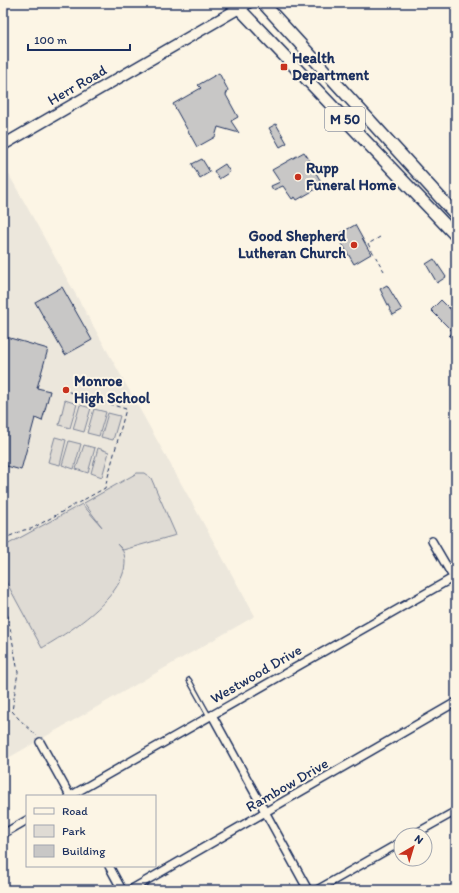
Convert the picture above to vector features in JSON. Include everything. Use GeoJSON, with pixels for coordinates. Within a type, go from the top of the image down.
{"type":"FeatureCollection","features":[{"type":"Feature","properties":{"kind":"main road","name":"M 50"},"geometry":{"type":"LineString","coordinates":[[263,3],[456,215]]}},
{"type":"Feature","properties":{"kind":"main road","name":"M 50"},"geometry":{"type":"LineString","coordinates":[[240,5],[456,236]]}},
{"type":"Feature","properties":{"kind":"street","name":"Herr Road"},"geometry":{"type":"LineString","coordinates":[[3,145],[240,5]]}},
{"type":"Feature","properties":{"kind":"street"},"geometry":{"type":"LineString","coordinates":[[432,541],[455,578]]}},
{"type":"Feature","properties":{"kind":"street","name":"Westwood Drive"},"geometry":{"type":"LineString","coordinates":[[72,795],[210,715],[455,578]]}},
{"type":"Feature","properties":{"kind":"street","name":"Rambow Drive"},"geometry":{"type":"LineString","coordinates":[[130,890],[456,702]]}},
{"type":"Feature","properties":{"kind":"street"},"geometry":{"type":"LineString","coordinates":[[210,715],[266,812],[308,890]]}},
{"type":"Feature","properties":{"kind":"street"},"geometry":{"type":"LineString","coordinates":[[40,740],[69,795]]}},
{"type":"Feature","properties":{"kind":"street"},"geometry":{"type":"LineString","coordinates":[[427,827],[456,811]]}},
{"type":"Feature","properties":{"kind":"street"},"geometry":{"type":"LineString","coordinates":[[3,834],[26,821]]}},
{"type":"Feature","properties":{"kind":"street"},"geometry":{"type":"LineString","coordinates":[[317,890],[393,847]]}},
{"type":"Feature","properties":{"kind":"street"},"geometry":{"type":"LineString","coordinates":[[110,867],[122,890]]}},
{"type":"Feature","properties":{"kind":"lane"},"geometry":{"type":"LineString","coordinates":[[189,680],[210,715]]}},
{"type":"Feature","properties":{"kind":"path"},"geometry":{"type":"LineString","coordinates":[[380,237],[368,244],[384,272]]}},
{"type":"Feature","properties":{"kind":"path"},"geometry":{"type":"LineString","coordinates":[[3,538],[31,529],[105,488],[126,409],[66,391]]}},
{"type":"Feature","properties":{"kind":"path"},"geometry":{"type":"LineString","coordinates":[[3,609],[8,616],[18,672],[12,711],[40,740]]}},
{"type":"Feature","properties":{"kind":"shaded area","name":"Monroe High School"},"geometry":{"type":"Polygon","coordinates":[[[3,164],[255,616],[3,761],[3,164]]]}},
{"type":"Feature","properties":{"kind":"green space"},"geometry":{"type":"Polygon","coordinates":[[[65,400],[77,404],[70,428],[59,425],[65,400]]]}},
{"type":"Feature","properties":{"kind":"green space"},"geometry":{"type":"Polygon","coordinates":[[[80,405],[91,408],[84,432],[73,429],[80,405]]]}},
{"type":"Feature","properties":{"kind":"green space"},"geometry":{"type":"Polygon","coordinates":[[[94,409],[106,412],[99,436],[87,433],[94,409]]]}},
{"type":"Feature","properties":{"kind":"green space"},"geometry":{"type":"Polygon","coordinates":[[[108,413],[120,416],[113,440],[101,437],[108,413]]]}},
{"type":"Feature","properties":{"kind":"green space"},"geometry":{"type":"Polygon","coordinates":[[[55,437],[66,440],[60,465],[48,462],[55,437]]]}},
{"type":"Feature","properties":{"kind":"green space"},"geometry":{"type":"Polygon","coordinates":[[[69,441],[81,444],[74,469],[62,465],[69,441]]]}},
{"type":"Feature","properties":{"kind":"green space"},"geometry":{"type":"Polygon","coordinates":[[[84,445],[95,448],[88,473],[76,469],[84,445]]]}},
{"type":"Feature","properties":{"kind":"green space"},"geometry":{"type":"Polygon","coordinates":[[[98,448],[109,452],[102,477],[91,473],[98,448]]]}},
{"type":"Feature","properties":{"kind":"green space"},"geometry":{"type":"Polygon","coordinates":[[[137,473],[144,473],[151,478],[176,535],[123,550],[117,544],[124,554],[124,568],[119,582],[110,596],[83,621],[42,648],[3,576],[3,547],[82,504],[102,527],[84,503],[137,473]]]}},
{"type":"Feature","properties":{"kind":"building"},"geometry":{"type":"Polygon","coordinates":[[[219,73],[228,90],[226,95],[238,117],[231,121],[239,133],[218,127],[215,137],[197,147],[173,104],[201,88],[198,85],[219,73]]]}},
{"type":"Feature","properties":{"kind":"building"},"geometry":{"type":"Polygon","coordinates":[[[276,124],[287,143],[280,147],[269,128],[276,124]]]}},
{"type":"Feature","properties":{"kind":"building","name":"Rupp Funeral Home"},"geometry":{"type":"Polygon","coordinates":[[[304,152],[316,167],[316,173],[323,185],[297,200],[295,197],[292,199],[283,186],[273,190],[271,186],[280,182],[272,170],[304,152]]]}},
{"type":"Feature","properties":{"kind":"building"},"geometry":{"type":"Polygon","coordinates":[[[202,159],[210,172],[200,178],[192,164],[202,159]]]}},
{"type":"Feature","properties":{"kind":"building"},"geometry":{"type":"Polygon","coordinates":[[[225,164],[230,172],[219,179],[214,171],[225,164]]]}},
{"type":"Feature","properties":{"kind":"building","name":"Good Shepherd Lutheran Church"},"geometry":{"type":"Polygon","coordinates":[[[355,225],[371,254],[354,264],[337,235],[355,225]]]}},
{"type":"Feature","properties":{"kind":"building"},"geometry":{"type":"Polygon","coordinates":[[[434,259],[446,277],[437,283],[426,264],[434,259]]]}},
{"type":"Feature","properties":{"kind":"building"},"geometry":{"type":"Polygon","coordinates":[[[387,285],[402,310],[393,315],[380,289],[387,285]]]}},
{"type":"Feature","properties":{"kind":"building"},"geometry":{"type":"Polygon","coordinates":[[[62,287],[92,340],[65,355],[35,302],[62,287]]]}},
{"type":"Feature","properties":{"kind":"building"},"geometry":{"type":"Polygon","coordinates":[[[441,300],[456,315],[456,336],[453,340],[449,336],[453,332],[431,310],[441,300]]]}},
{"type":"Feature","properties":{"kind":"building"},"geometry":{"type":"Polygon","coordinates":[[[3,336],[48,349],[37,388],[50,391],[42,421],[35,418],[21,470],[3,465],[3,336]]]}},
{"type":"Feature","properties":{"kind":"place","name":"Health Department"},"geometry":{"type":"Point","coordinates":[284,67]}},
{"type":"Feature","properties":{"kind":"place","name":"Rupp Funeral Home"},"geometry":{"type":"Point","coordinates":[298,177]}},
{"type":"Feature","properties":{"kind":"place","name":"Good Shepherd Lutheran Church"},"geometry":{"type":"Point","coordinates":[354,245]}},
{"type":"Feature","properties":{"kind":"place","name":"Monroe High School"},"geometry":{"type":"Point","coordinates":[66,390]}}]}
